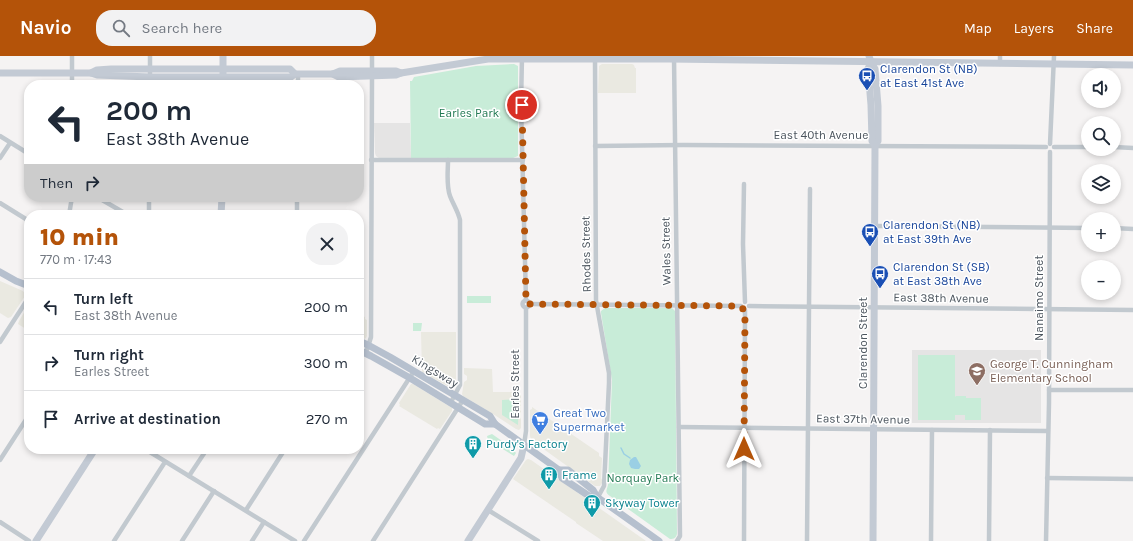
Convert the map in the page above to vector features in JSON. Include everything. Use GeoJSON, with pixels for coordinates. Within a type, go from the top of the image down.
{"type":"FeatureCollection","features":[{"type":"Feature","properties":{"kind":"main road"},"geometry":{"type":"LineString","coordinates":[[223,56],[223,80]]}},
{"type":"Feature","properties":{"kind":"main road"},"geometry":{"type":"LineString","coordinates":[[0,73],[91,73],[97,70],[150,73],[223,73],[290,69],[296,74],[333,74],[339,77],[372,74],[396,76],[401,73],[476,60],[522,57],[933,59],[1000,60],[1053,64],[1133,65]]}},
{"type":"Feature","properties":{"kind":"main road","name":"Clarendon Street"},"geometry":{"type":"LineString","coordinates":[[870,59],[868,69],[872,141],[875,146],[873,541]]}},
{"type":"Feature","properties":{"kind":"main road"},"geometry":{"type":"LineString","coordinates":[[0,272],[24,284]]}},
{"type":"Feature","properties":{"kind":"main road","name":"Kingsway"},"geometry":{"type":"LineString","coordinates":[[364,343],[485,424],[495,424]]}},
{"type":"Feature","properties":{"kind":"main road","name":"Kingsway"},"geometry":{"type":"LineString","coordinates":[[364,352],[455,395],[490,416],[495,424],[559,470],[568,470],[593,490],[598,497],[659,541]]}},
{"type":"Feature","properties":{"kind":"main road","name":"Earles Street"},"geometry":{"type":"LineString","coordinates":[[468,541],[522,456],[524,445]]}},
{"type":"Feature","properties":{"kind":"main road"},"geometry":{"type":"LineString","coordinates":[[36,541],[92,454]]}},
{"type":"Feature","properties":{"kind":"street"},"geometry":{"type":"LineString","coordinates":[[72,56],[72,80]]}},
{"type":"Feature","properties":{"kind":"street"},"geometry":{"type":"LineString","coordinates":[[150,56],[150,80]]}},
{"type":"Feature","properties":{"kind":"street"},"geometry":{"type":"LineString","coordinates":[[364,349],[368,345],[371,337],[372,56]]}},
{"type":"Feature","properties":{"kind":"street"},"geometry":{"type":"LineString","coordinates":[[1054,56],[1047,151],[1053,151],[1054,147]]}},
{"type":"Feature","properties":{"kind":"street","name":"Earles Street"},"geometry":{"type":"LineString","coordinates":[[522,57],[522,160],[527,304],[526,431],[524,445]]}},
{"type":"Feature","properties":{"kind":"street","name":"Rhodes Street"},"geometry":{"type":"LineString","coordinates":[[595,57],[597,305],[609,373],[604,486],[598,497]]}},
{"type":"Feature","properties":{"kind":"street","name":"Wales Street"},"geometry":{"type":"LineString","coordinates":[[674,58],[680,536],[677,541]]}},
{"type":"Feature","properties":{"kind":"street"},"geometry":{"type":"LineString","coordinates":[[296,74],[297,80]]}},
{"type":"Feature","properties":{"kind":"street"},"geometry":{"type":"LineString","coordinates":[[0,136],[24,151]]}},
{"type":"Feature","properties":{"kind":"street"},"geometry":{"type":"LineString","coordinates":[[0,158],[10,143]]}},
{"type":"Feature","properties":{"kind":"street"},"geometry":{"type":"LineString","coordinates":[[1048,145],[1053,145],[1054,147],[1081,147]]}},
{"type":"Feature","properties":{"kind":"street","name":"East 40th Avenue"},"geometry":{"type":"LineString","coordinates":[[595,146],[1048,145]]}},
{"type":"Feature","properties":{"kind":"street"},"geometry":{"type":"LineString","coordinates":[[1121,148],[1133,148]]}},
{"type":"Feature","properties":{"kind":"street","name":"Nanaimo Street"},"geometry":{"type":"LineString","coordinates":[[1046,541],[1049,390],[1050,152]]}},
{"type":"Feature","properties":{"kind":"street"},"geometry":{"type":"LineString","coordinates":[[371,160],[522,160]]}},
{"type":"Feature","properties":{"kind":"street"},"geometry":{"type":"LineString","coordinates":[[448,160],[448,188],[460,220],[460,385],[451,402]]}},
{"type":"Feature","properties":{"kind":"street"},"geometry":{"type":"LineString","coordinates":[[744,184],[744,541]]}},
{"type":"Feature","properties":{"kind":"street"},"geometry":{"type":"LineString","coordinates":[[807,541],[810,189]]}},
{"type":"Feature","properties":{"kind":"street"},"geometry":{"type":"LineString","coordinates":[[106,202],[119,210]]}},
{"type":"Feature","properties":{"kind":"street"},"geometry":{"type":"LineString","coordinates":[[0,203],[24,218]]}},
{"type":"Feature","properties":{"kind":"street"},"geometry":{"type":"LineString","coordinates":[[875,226],[1081,228]]}},
{"type":"Feature","properties":{"kind":"street"},"geometry":{"type":"LineString","coordinates":[[1121,228],[1133,229]]}},
{"type":"Feature","properties":{"kind":"street","name":"East 38th Avenue"},"geometry":{"type":"LineString","coordinates":[[744,306],[748,303],[749,306],[1133,310]]}},
{"type":"Feature","properties":{"kind":"street"},"geometry":{"type":"LineString","coordinates":[[527,304],[744,306]]}},
{"type":"Feature","properties":{"kind":"street"},"geometry":{"type":"LineString","coordinates":[[0,342],[24,305]]}},
{"type":"Feature","properties":{"kind":"street"},"geometry":{"type":"LineString","coordinates":[[364,448],[412,374]]}},
{"type":"Feature","properties":{"kind":"street"},"geometry":{"type":"LineString","coordinates":[[1049,390],[1133,390]]}},
{"type":"Feature","properties":{"kind":"street"},"geometry":{"type":"LineString","coordinates":[[373,541],[463,400]]}},
{"type":"Feature","properties":{"kind":"street"},"geometry":{"type":"LineString","coordinates":[[0,460],[24,423]]}},
{"type":"Feature","properties":{"kind":"street","name":"East 37th Avenue"},"geometry":{"type":"LineString","coordinates":[[679,427],[1048,431]]}},
{"type":"Feature","properties":{"kind":"street"},"geometry":{"type":"LineString","coordinates":[[931,541],[932,430]]}},
{"type":"Feature","properties":{"kind":"street"},"geometry":{"type":"LineString","coordinates":[[989,541],[990,430]]}},
{"type":"Feature","properties":{"kind":"street"},"geometry":{"type":"LineString","coordinates":[[153,454],[246,510],[294,541]]}},
{"type":"Feature","properties":{"kind":"street"},"geometry":{"type":"LineString","coordinates":[[189,476],[204,454]]}},
{"type":"Feature","properties":{"kind":"street"},"geometry":{"type":"LineString","coordinates":[[246,510],[282,454]]}},
{"type":"Feature","properties":{"kind":"street"},"geometry":{"type":"LineString","coordinates":[[304,541],[360,454]]}},
{"type":"Feature","properties":{"kind":"street"},"geometry":{"type":"LineString","coordinates":[[114,541],[165,462]]}},
{"type":"Feature","properties":{"kind":"street"},"geometry":{"type":"LineString","coordinates":[[1047,478],[1133,479]]}},
{"type":"Feature","properties":{"kind":"street"},"geometry":{"type":"LineString","coordinates":[[182,541],[214,491]]}},
{"type":"Feature","properties":{"kind":"street"},"geometry":{"type":"LineString","coordinates":[[488,510],[538,541]]}},
{"type":"Feature","properties":{"kind":"street"},"geometry":{"type":"LineString","coordinates":[[0,522],[29,541]]}},
{"type":"Feature","properties":{"kind":"street"},"geometry":{"type":"LineString","coordinates":[[252,541],[264,522]]}},
{"type":"Feature","properties":{"kind":"shaded area"},"geometry":{"type":"Polygon","coordinates":[[[602,64],[634,65],[636,68],[636,93],[598,93],[599,66],[602,64]]]}},
{"type":"Feature","properties":{"kind":"shaded area"},"geometry":{"type":"Polygon","coordinates":[[[374,123],[410,123],[411,158],[379,158],[376,156],[374,123]]]}},
{"type":"Feature","properties":{"kind":"shaded area"},"geometry":{"type":"Polygon","coordinates":[[[0,281],[23,291],[24,298],[11,317],[8,318],[0,313],[0,281]]]}},
{"type":"Feature","properties":{"kind":"shaded area"},"geometry":{"type":"Polygon","coordinates":[[[24,312],[24,328],[18,324],[24,312]]]}},
{"type":"Feature","properties":{"kind":"shaded area"},"geometry":{"type":"Polygon","coordinates":[[[364,316],[367,320],[366,338],[364,339],[364,316]]]}},
{"type":"Feature","properties":{"kind":"shaded area"},"geometry":{"type":"Polygon","coordinates":[[[421,332],[456,332],[456,385],[454,388],[451,388],[422,372],[421,332]]]}},
{"type":"Feature","properties":{"kind":"shaded area","name":"George T. Cunningham Elementary School"},"geometry":{"type":"Polygon","coordinates":[[[912,350],[1041,350],[1041,423],[912,423],[912,350]]]}},
{"type":"Feature","properties":{"kind":"shaded area"},"geometry":{"type":"Polygon","coordinates":[[[464,368],[492,369],[493,392],[518,392],[518,394],[521,395],[521,428],[519,430],[463,396],[464,382],[467,380],[467,376],[464,374],[464,368]]]}},
{"type":"Feature","properties":{"kind":"shaded area"},"geometry":{"type":"Polygon","coordinates":[[[411,384],[452,408],[452,411],[440,429],[437,429],[399,406],[399,403],[411,384]]]}},
{"type":"Feature","properties":{"kind":"shaded area"},"geometry":{"type":"Polygon","coordinates":[[[532,407],[599,453],[599,456],[602,458],[602,483],[600,486],[595,486],[531,440],[530,410],[532,407]]]}},
{"type":"Feature","properties":{"kind":"shaded area"},"geometry":{"type":"Polygon","coordinates":[[[528,459],[646,541],[603,541],[576,523],[513,479],[528,459]]]}},
{"type":"Feature","properties":{"kind":"green space","name":"Earles Park"},"geometry":{"type":"Polygon","coordinates":[[[514,64],[518,66],[518,156],[513,158],[411,158],[410,81],[412,81],[414,77],[476,66],[514,64]]]}},
{"type":"Feature","properties":{"kind":"green space"},"geometry":{"type":"Polygon","coordinates":[[[467,296],[491,296],[491,303],[467,303],[467,296]]]}},
{"type":"Feature","properties":{"kind":"green space","name":"Norquay Park"},"geometry":{"type":"Polygon","coordinates":[[[605,308],[672,308],[675,311],[677,534],[674,538],[670,539],[608,495],[606,492],[608,485],[612,380],[601,313],[601,311],[605,308]]]}},
{"type":"Feature","properties":{"kind":"green space"},"geometry":{"type":"Polygon","coordinates":[[[413,323],[422,323],[421,331],[413,331],[413,323]]]}},
{"type":"Feature","properties":{"kind":"green space"},"geometry":{"type":"Polygon","coordinates":[[[918,355],[955,355],[955,397],[966,396],[966,398],[981,398],[981,420],[965,420],[965,415],[955,415],[955,420],[918,420],[918,355]]]}},
{"type":"Feature","properties":{"kind":"green space"},"geometry":{"type":"Polygon","coordinates":[[[519,399],[518,425],[502,415],[502,400],[519,399]]]}},
{"type":"Feature","properties":{"kind":"green space"},"geometry":{"type":"Polygon","coordinates":[[[492,434],[512,448],[516,453],[514,456],[488,440],[487,436],[492,434]]]}},
{"type":"Feature","properties":{"kind":"water"},"geometry":{"type":"Polygon","coordinates":[[[636,457],[641,466],[639,469],[631,468],[629,464],[630,460],[636,457]]]}},
{"type":"Feature","properties":{"kind":"waterway"},"geometry":{"type":"LineString","coordinates":[[621,448],[624,454],[630,458]]}},
{"type":"Feature","properties":{"kind":"place","name":"Clarendon St (NB) at East 41st Ave"},"geometry":{"type":"Point","coordinates":[867,91]}},
{"type":"Feature","properties":{"kind":"place","name":"Clarendon St (NB) at East 39th Ave"},"geometry":{"type":"Point","coordinates":[870,247]}},
{"type":"Feature","properties":{"kind":"place","name":"Clarendon St (SB) at East 38th Ave"},"geometry":{"type":"Point","coordinates":[880,289]}},
{"type":"Feature","properties":{"kind":"place","name":"George T. Cunningham Elementary School"},"geometry":{"type":"Point","coordinates":[977,386]}},
{"type":"Feature","properties":{"kind":"place","name":"Great Two Supermarket"},"geometry":{"type":"Point","coordinates":[540,435]}},
{"type":"Feature","properties":{"kind":"place","name":"Purdy's Factory"},"geometry":{"type":"Point","coordinates":[473,459]}},
{"type":"Feature","properties":{"kind":"place","name":"Frame"},"geometry":{"type":"Point","coordinates":[549,490]}},
{"type":"Feature","properties":{"kind":"place","name":"Skyway Tower"},"geometry":{"type":"Point","coordinates":[592,518]}},
{"type":"Feature","properties":{"kind":"route"},"geometry":{"type":"LineString","coordinates":[[522,105],[526,301],[529,304],[741,306],[745,310],[744,449]]}}]}
